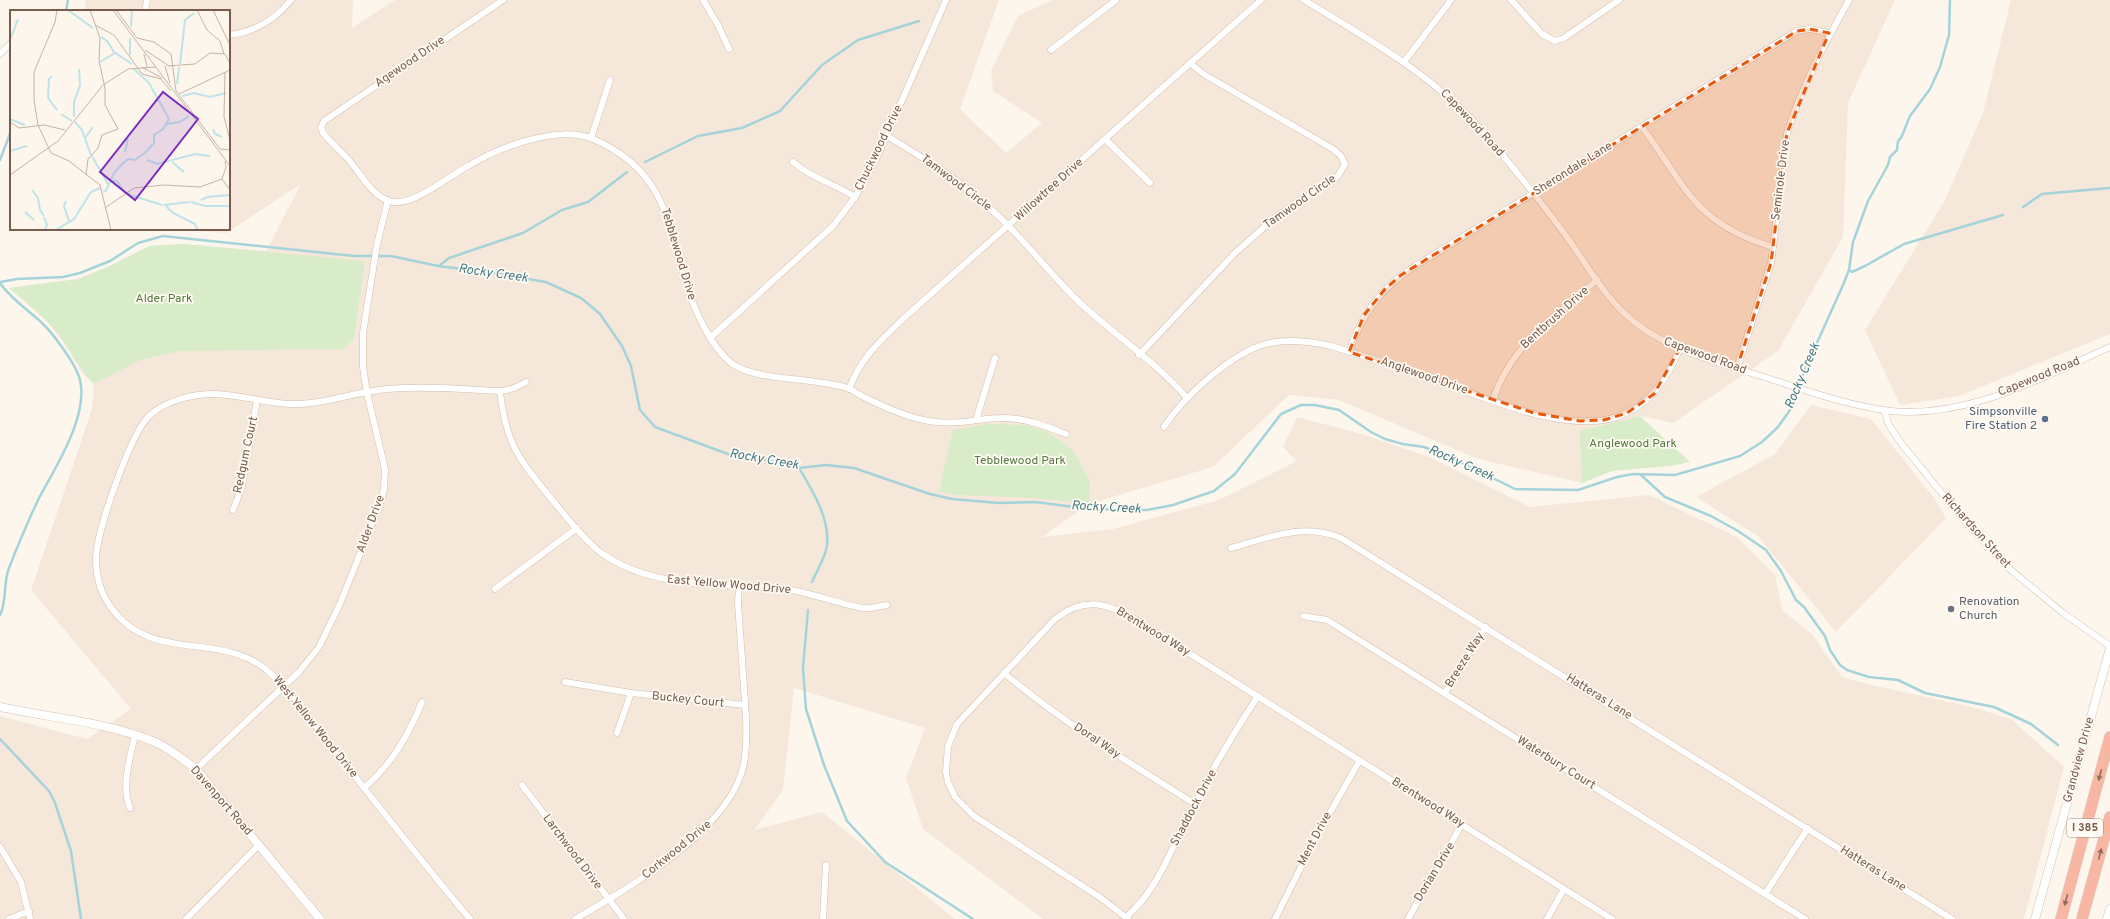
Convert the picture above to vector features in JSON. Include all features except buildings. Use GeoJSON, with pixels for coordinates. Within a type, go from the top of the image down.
{"type":"FeatureCollection","features":[{"type":"Feature","properties":{"kind":"highway","name":"I 385"},"geometry":{"type":"LineString","coordinates":[[2061,919],[2110,737]]}},
{"type":"Feature","properties":{"kind":"highway","name":"I 385"},"geometry":{"type":"LineString","coordinates":[[2082,919],[2110,817]]}},
{"type":"Feature","properties":{"kind":"street"},"geometry":{"type":"LineString","coordinates":[[145,10],[147,0]]}},
{"type":"Feature","properties":{"kind":"street"},"geometry":{"type":"LineString","coordinates":[[230,35],[252,30],[268,22],[282,11],[291,0]]}},
{"type":"Feature","properties":{"kind":"street","name":"Agewood Drive"},"geometry":{"type":"LineString","coordinates":[[388,200],[369,185],[323,133],[321,127],[329,117],[336,112],[503,0]]}},
{"type":"Feature","properties":{"kind":"street"},"geometry":{"type":"LineString","coordinates":[[703,0],[718,25],[729,49]]}},
{"type":"Feature","properties":{"kind":"street","name":"Chuckwood Drive"},"geometry":{"type":"LineString","coordinates":[[710,338],[817,242],[844,213],[868,176],[946,0]]}},
{"type":"Feature","properties":{"kind":"street"},"geometry":{"type":"LineString","coordinates":[[1051,50],[1116,0]]}},
{"type":"Feature","properties":{"kind":"street","name":"Willowtree Drive"},"geometry":{"type":"LineString","coordinates":[[849,389],[855,373],[872,349],[1261,0]]}},
{"type":"Feature","properties":{"kind":"street","name":"Capewood Road"},"geometry":{"type":"LineString","coordinates":[[1304,0],[1404,62],[1432,82],[1463,111],[1484,132],[1533,194],[1616,305],[1635,323],[1659,339],[1680,348],[1792,386],[1845,402],[1884,410],[1936,410],[1974,402],[2034,380],[2110,347]]}},
{"type":"Feature","properties":{"kind":"street"},"geometry":{"type":"LineString","coordinates":[[1404,62],[1451,0]]}},
{"type":"Feature","properties":{"kind":"street"},"geometry":{"type":"LineString","coordinates":[[1511,0],[1542,34],[1555,41],[1564,38],[1618,0]]}},
{"type":"Feature","properties":{"kind":"street","name":"Seminole Drive"},"geometry":{"type":"LineString","coordinates":[[1737,368],[1769,270],[1787,133],[1793,114],[1829,34],[1849,0]]}},
{"type":"Feature","properties":{"kind":"street","name":"Sherondale Lane"},"geometry":{"type":"LineString","coordinates":[[1349,352],[1356,332],[1364,316],[1377,298],[1393,282],[1412,268],[1797,31],[1810,29],[1829,34]]}},
{"type":"Feature","properties":{"kind":"street"},"geometry":{"type":"LineString","coordinates":[[0,54],[10,44]]}},
{"type":"Feature","properties":{"kind":"street","name":"Tamwood Circle"},"geometry":{"type":"LineString","coordinates":[[1139,355],[1241,247],[1278,215],[1338,176],[1345,164],[1341,156],[1333,149],[1205,75],[1191,64]]}},
{"type":"Feature","properties":{"kind":"street"},"geometry":{"type":"LineString","coordinates":[[591,138],[610,80]]}},
{"type":"Feature","properties":{"kind":"street"},"geometry":{"type":"LineString","coordinates":[[1642,127],[1685,191],[1703,211],[1734,233],[1773,247]]}},
{"type":"Feature","properties":{"kind":"street","name":"Tebblewood Drive"},"geometry":{"type":"LineString","coordinates":[[388,200],[404,202],[413,199],[471,164],[524,142],[560,135],[577,135],[591,138],[634,163],[657,193],[669,220],[695,308],[710,338],[728,361],[744,370],[849,389],[868,399],[924,420],[949,423],[1000,418],[1018,419],[1066,434]]}},
{"type":"Feature","properties":{"kind":"street","name":"Tamwood Circle"},"geometry":{"type":"LineString","coordinates":[[886,136],[949,175],[986,204],[1077,300],[1176,386],[1187,398]]}},
{"type":"Feature","properties":{"kind":"street"},"geometry":{"type":"LineString","coordinates":[[1106,140],[1150,183]]}},
{"type":"Feature","properties":{"kind":"street"},"geometry":{"type":"LineString","coordinates":[[793,162],[804,172],[841,188],[855,197]]}},
{"type":"Feature","properties":{"kind":"street","name":"Alder Drive"},"geometry":{"type":"LineString","coordinates":[[196,769],[283,687],[311,658],[326,635],[382,496],[385,469],[367,393],[363,367],[363,334],[373,265],[388,200]]}},
{"type":"Feature","properties":{"kind":"street","name":"Bentbrush Drive"},"geometry":{"type":"LineString","coordinates":[[1493,400],[1504,372],[1518,351],[1534,334],[1597,280]]}},
{"type":"Feature","properties":{"kind":"street","name":"Anglewood Drive"},"geometry":{"type":"LineString","coordinates":[[1164,427],[1187,398],[1227,363],[1245,352],[1263,344],[1288,340],[1307,341],[1349,352],[1534,413],[1568,420],[1592,421],[1614,418],[1637,408],[1654,394],[1674,362],[1680,348]]}},
{"type":"Feature","properties":{"kind":"street"},"geometry":{"type":"LineString","coordinates":[[976,420],[996,358]]}},
{"type":"Feature","properties":{"kind":"street"},"geometry":{"type":"LineString","coordinates":[[367,393],[385,389],[409,388],[500,392],[512,390],[526,382]]}},
{"type":"Feature","properties":{"kind":"street","name":"East Yellow Wood Drive"},"geometry":{"type":"LineString","coordinates":[[500,392],[504,424],[511,442],[530,472],[576,528],[600,551],[618,564],[633,571],[670,581],[739,585],[800,591],[864,608],[888,605]]}},
{"type":"Feature","properties":{"kind":"street","name":"West Yellow Wood Drive"},"geometry":{"type":"LineString","coordinates":[[367,393],[304,404],[280,404],[223,394],[195,396],[168,404],[147,418],[130,448],[96,548],[96,569],[100,586],[106,601],[118,617],[134,631],[160,642],[220,649],[237,654],[269,672],[283,687],[470,919]]}},
{"type":"Feature","properties":{"kind":"street","name":"Redgum Court"},"geometry":{"type":"LineString","coordinates":[[233,510],[242,487],[257,400]]}},
{"type":"Feature","properties":{"kind":"street","name":"Richardson Street"},"geometry":{"type":"LineString","coordinates":[[1884,410],[1889,425],[1901,443],[1988,547],[2030,587],[2110,647]]}},
{"type":"Feature","properties":{"kind":"street"},"geometry":{"type":"LineString","coordinates":[[495,589],[576,528]]}},
{"type":"Feature","properties":{"kind":"street","name":"Hatteras Lane"},"geometry":{"type":"LineString","coordinates":[[1231,548],[1288,532],[1309,530],[1329,533],[1360,548],[1952,919]]}},
{"type":"Feature","properties":{"kind":"street","name":"Corkwood Drive"},"geometry":{"type":"LineString","coordinates":[[575,919],[631,886],[691,841],[710,824],[725,806],[738,782],[744,764],[746,736],[738,603],[739,585]]}},
{"type":"Feature","properties":{"kind":"street","name":"Brentwood Way"},"geometry":{"type":"LineString","coordinates":[[1127,918],[1101,898],[974,816],[959,802],[952,792],[946,772],[948,746],[951,734],[957,724],[1039,635],[1062,614],[1080,606],[1096,604],[1115,608],[1133,618],[1612,919]]}},
{"type":"Feature","properties":{"kind":"street","name":"Waterbury Court"},"geometry":{"type":"LineString","coordinates":[[1303,616],[1327,620],[1805,919]]}},
{"type":"Feature","properties":{"kind":"street","name":"Breeze Way"},"geometry":{"type":"LineString","coordinates":[[1445,693],[1486,627]]}},
{"type":"Feature","properties":{"kind":"street","name":"Grandview Drive"},"geometry":{"type":"LineString","coordinates":[[2035,919],[2110,647]]}},
{"type":"Feature","properties":{"kind":"street","name":"Doral Way"},"geometry":{"type":"LineString","coordinates":[[1004,673],[1025,691],[1114,753],[1195,804]]}},
{"type":"Feature","properties":{"kind":"street","name":"Buckey Court"},"geometry":{"type":"LineString","coordinates":[[565,682],[631,694],[745,705]]}},
{"type":"Feature","properties":{"kind":"street"},"geometry":{"type":"LineString","coordinates":[[617,733],[631,694]]}},
{"type":"Feature","properties":{"kind":"street","name":"Shaddock Drive"},"geometry":{"type":"LineString","coordinates":[[1127,918],[1138,907],[1152,887],[1195,804],[1258,696]]}},
{"type":"Feature","properties":{"kind":"street"},"geometry":{"type":"LineString","coordinates":[[364,788],[382,772],[402,746],[422,702]]}},
{"type":"Feature","properties":{"kind":"street","name":"Davenport Road"},"geometry":{"type":"LineString","coordinates":[[0,707],[135,735],[162,746],[196,769],[320,919]]}},
{"type":"Feature","properties":{"kind":"street"},"geometry":{"type":"LineString","coordinates":[[130,808],[127,801],[126,788],[135,735]]}},
{"type":"Feature","properties":{"kind":"street","name":"Ment Drive"},"geometry":{"type":"LineString","coordinates":[[1275,919],[1316,837],[1360,760]]}},
{"type":"Feature","properties":{"kind":"street","name":"Larchwood Drive"},"geometry":{"type":"LineString","coordinates":[[522,785],[624,919]]}},
{"type":"Feature","properties":{"kind":"street","name":"Dorian Drive"},"geometry":{"type":"LineString","coordinates":[[1408,919],[1462,824]]}},
{"type":"Feature","properties":{"kind":"street"},"geometry":{"type":"LineString","coordinates":[[1766,894],[1808,828]]}},
{"type":"Feature","properties":{"kind":"street"},"geometry":{"type":"LineString","coordinates":[[186,919],[259,845]]}},
{"type":"Feature","properties":{"kind":"street"},"geometry":{"type":"LineString","coordinates":[[0,847],[21,882],[30,919]]}},
{"type":"Feature","properties":{"kind":"street"},"geometry":{"type":"LineString","coordinates":[[823,919],[826,865]]}},
{"type":"Feature","properties":{"kind":"street"},"geometry":{"type":"LineString","coordinates":[[1547,919],[1564,889]]}},
{"type":"Feature","properties":{"kind":"street"},"geometry":{"type":"LineString","coordinates":[[2107,919],[2110,909]]}},
{"type":"Feature","properties":{"kind":"street"},"geometry":{"type":"LineString","coordinates":[[9,919],[29,911]]}},
{"type":"Feature","properties":{"kind":"highlighted area"},"geometry":{"type":"Polygon","coordinates":[[[1810,29],[1829,33],[1787,133],[1771,263],[1737,368],[1680,348],[1654,394],[1627,413],[1604,420],[1580,421],[1534,413],[1349,352],[1364,315],[1385,289],[1401,275],[1797,31],[1810,29]]]}},
{"type":"Feature","properties":{"kind":"shaded area"},"geometry":{"type":"Polygon","coordinates":[[[86,0],[353,0],[352,28],[395,0],[999,0],[960,109],[1006,153],[1042,123],[993,91],[991,71],[1018,16],[1052,0],[1895,0],[1848,103],[1843,237],[1778,351],[1673,423],[1640,416],[1579,431],[1582,483],[1478,459],[1339,400],[1289,395],[1213,467],[1089,504],[1042,537],[1113,529],[1219,500],[1297,461],[1283,447],[1297,417],[1362,434],[1429,457],[1530,507],[1649,495],[1737,537],[1775,575],[1782,610],[1813,635],[1842,677],[1972,707],[2011,719],[2064,767],[2024,919],[1043,919],[923,829],[906,778],[925,728],[794,688],[783,790],[754,830],[822,812],[955,919],[0,919],[0,716],[87,739],[131,709],[31,590],[92,409],[94,384],[82,373],[62,340],[46,320],[9,288],[78,279],[112,265],[149,246],[183,244],[266,251],[301,184],[226,233],[186,230],[230,230],[230,10],[85,10],[86,0]]]}},
{"type":"Feature","properties":{"kind":"shaded area"},"geometry":{"type":"Polygon","coordinates":[[[2011,0],[2110,0],[2110,334],[1959,396],[1900,405],[1865,330],[1945,200],[1983,113],[2011,0]]]}},
{"type":"Feature","properties":{"kind":"shaded area"},"geometry":{"type":"Polygon","coordinates":[[[1811,405],[1871,419],[1934,498],[1946,518],[1836,632],[1758,536],[1696,497],[1775,454],[1811,405]]]}},
{"type":"Feature","properties":{"kind":"green space","name":"Alder Park"},"geometry":{"type":"Polygon","coordinates":[[[183,244],[365,261],[354,339],[344,349],[180,351],[140,360],[94,384],[81,368],[62,339],[50,325],[9,288],[78,279],[112,265],[149,246],[183,244]]]}},
{"type":"Feature","properties":{"kind":"green space","name":"Anglewood Park"},"geometry":{"type":"Polygon","coordinates":[[[1640,416],[1690,462],[1670,466],[1612,471],[1582,483],[1579,431],[1640,416]]]}},
{"type":"Feature","properties":{"kind":"green space","name":"Tebblewood Park"},"geometry":{"type":"Polygon","coordinates":[[[989,424],[1027,425],[1046,431],[1063,442],[1075,453],[1090,482],[1089,504],[1035,498],[955,495],[939,491],[953,430],[989,424]]]}},
{"type":"Feature","properties":{"kind":"waterway"},"geometry":{"type":"LineString","coordinates":[[66,10],[68,0]]}},
{"type":"Feature","properties":{"kind":"waterway","name":"Rocky Creek"},"geometry":{"type":"LineString","coordinates":[[0,282],[17,279],[63,277],[80,273],[110,261],[138,243],[163,236],[354,256],[391,256],[438,266],[488,272],[546,282],[581,298],[600,314],[622,346],[631,366],[640,410],[655,427],[728,454],[763,459],[799,468],[826,465],[854,468],[930,494],[952,499],[999,503],[1035,502],[1090,509],[1147,510],[1173,505],[1214,491],[1235,474],[1281,414],[1301,405],[1315,405],[1339,410],[1371,432],[1385,439],[1403,444],[1424,447],[1448,456],[1515,489],[1578,490],[1617,477],[1633,474],[1675,475],[1740,456],[1762,442],[1778,427],[1795,403],[1803,374],[1849,270],[1853,242],[1868,201],[1888,165],[1890,157],[1897,150],[1898,141],[1901,138],[1910,116],[1930,89],[1940,67],[1949,35],[1950,0]]}},
{"type":"Feature","properties":{"kind":"waterway"},"geometry":{"type":"LineString","coordinates":[[645,162],[698,136],[742,128],[780,111],[822,65],[858,40],[919,21]]}},
{"type":"Feature","properties":{"kind":"waterway"},"geometry":{"type":"LineString","coordinates":[[0,160],[10,134]]}},
{"type":"Feature","properties":{"kind":"waterway"},"geometry":{"type":"LineString","coordinates":[[439,266],[449,258],[523,233],[562,210],[588,202],[627,172]]}},
{"type":"Feature","properties":{"kind":"waterway"},"geometry":{"type":"LineString","coordinates":[[2023,207],[2042,194],[2110,188]]}},
{"type":"Feature","properties":{"kind":"waterway"},"geometry":{"type":"LineString","coordinates":[[1849,270],[1852,272],[1865,266],[1904,244],[2003,215]]}},
{"type":"Feature","properties":{"kind":"waterway"},"geometry":{"type":"LineString","coordinates":[[0,283],[46,327],[75,368],[81,388],[80,404],[70,438],[39,498],[9,568],[6,580],[4,604],[0,615]]}},
{"type":"Feature","properties":{"kind":"waterway"},"geometry":{"type":"LineString","coordinates":[[799,468],[819,505],[826,525],[826,550],[812,582]]}},
{"type":"Feature","properties":{"kind":"waterway"},"geometry":{"type":"LineString","coordinates":[[1641,475],[1665,497],[1711,516],[1738,531],[1766,550],[1781,571],[1796,600],[1804,607],[1825,636],[1830,650],[1840,665],[1847,670],[1869,677],[1898,680],[1925,693],[1994,707],[2031,724],[2058,745]]}},
{"type":"Feature","properties":{"kind":"waterway"},"geometry":{"type":"LineString","coordinates":[[808,610],[803,668],[806,709],[824,765],[847,821],[885,862],[973,919]]}},
{"type":"Feature","properties":{"kind":"waterway"},"geometry":{"type":"LineString","coordinates":[[0,739],[49,791],[55,803],[71,851],[81,919]]}},
{"type":"Feature","properties":{"kind":"place","name":"Simpsonville Fire Station 2"},"geometry":{"type":"Point","coordinates":[2045,419]}},
{"type":"Feature","properties":{"kind":"place","name":"Renovation Church"},"geometry":{"type":"Point","coordinates":[1951,609]}}]}
